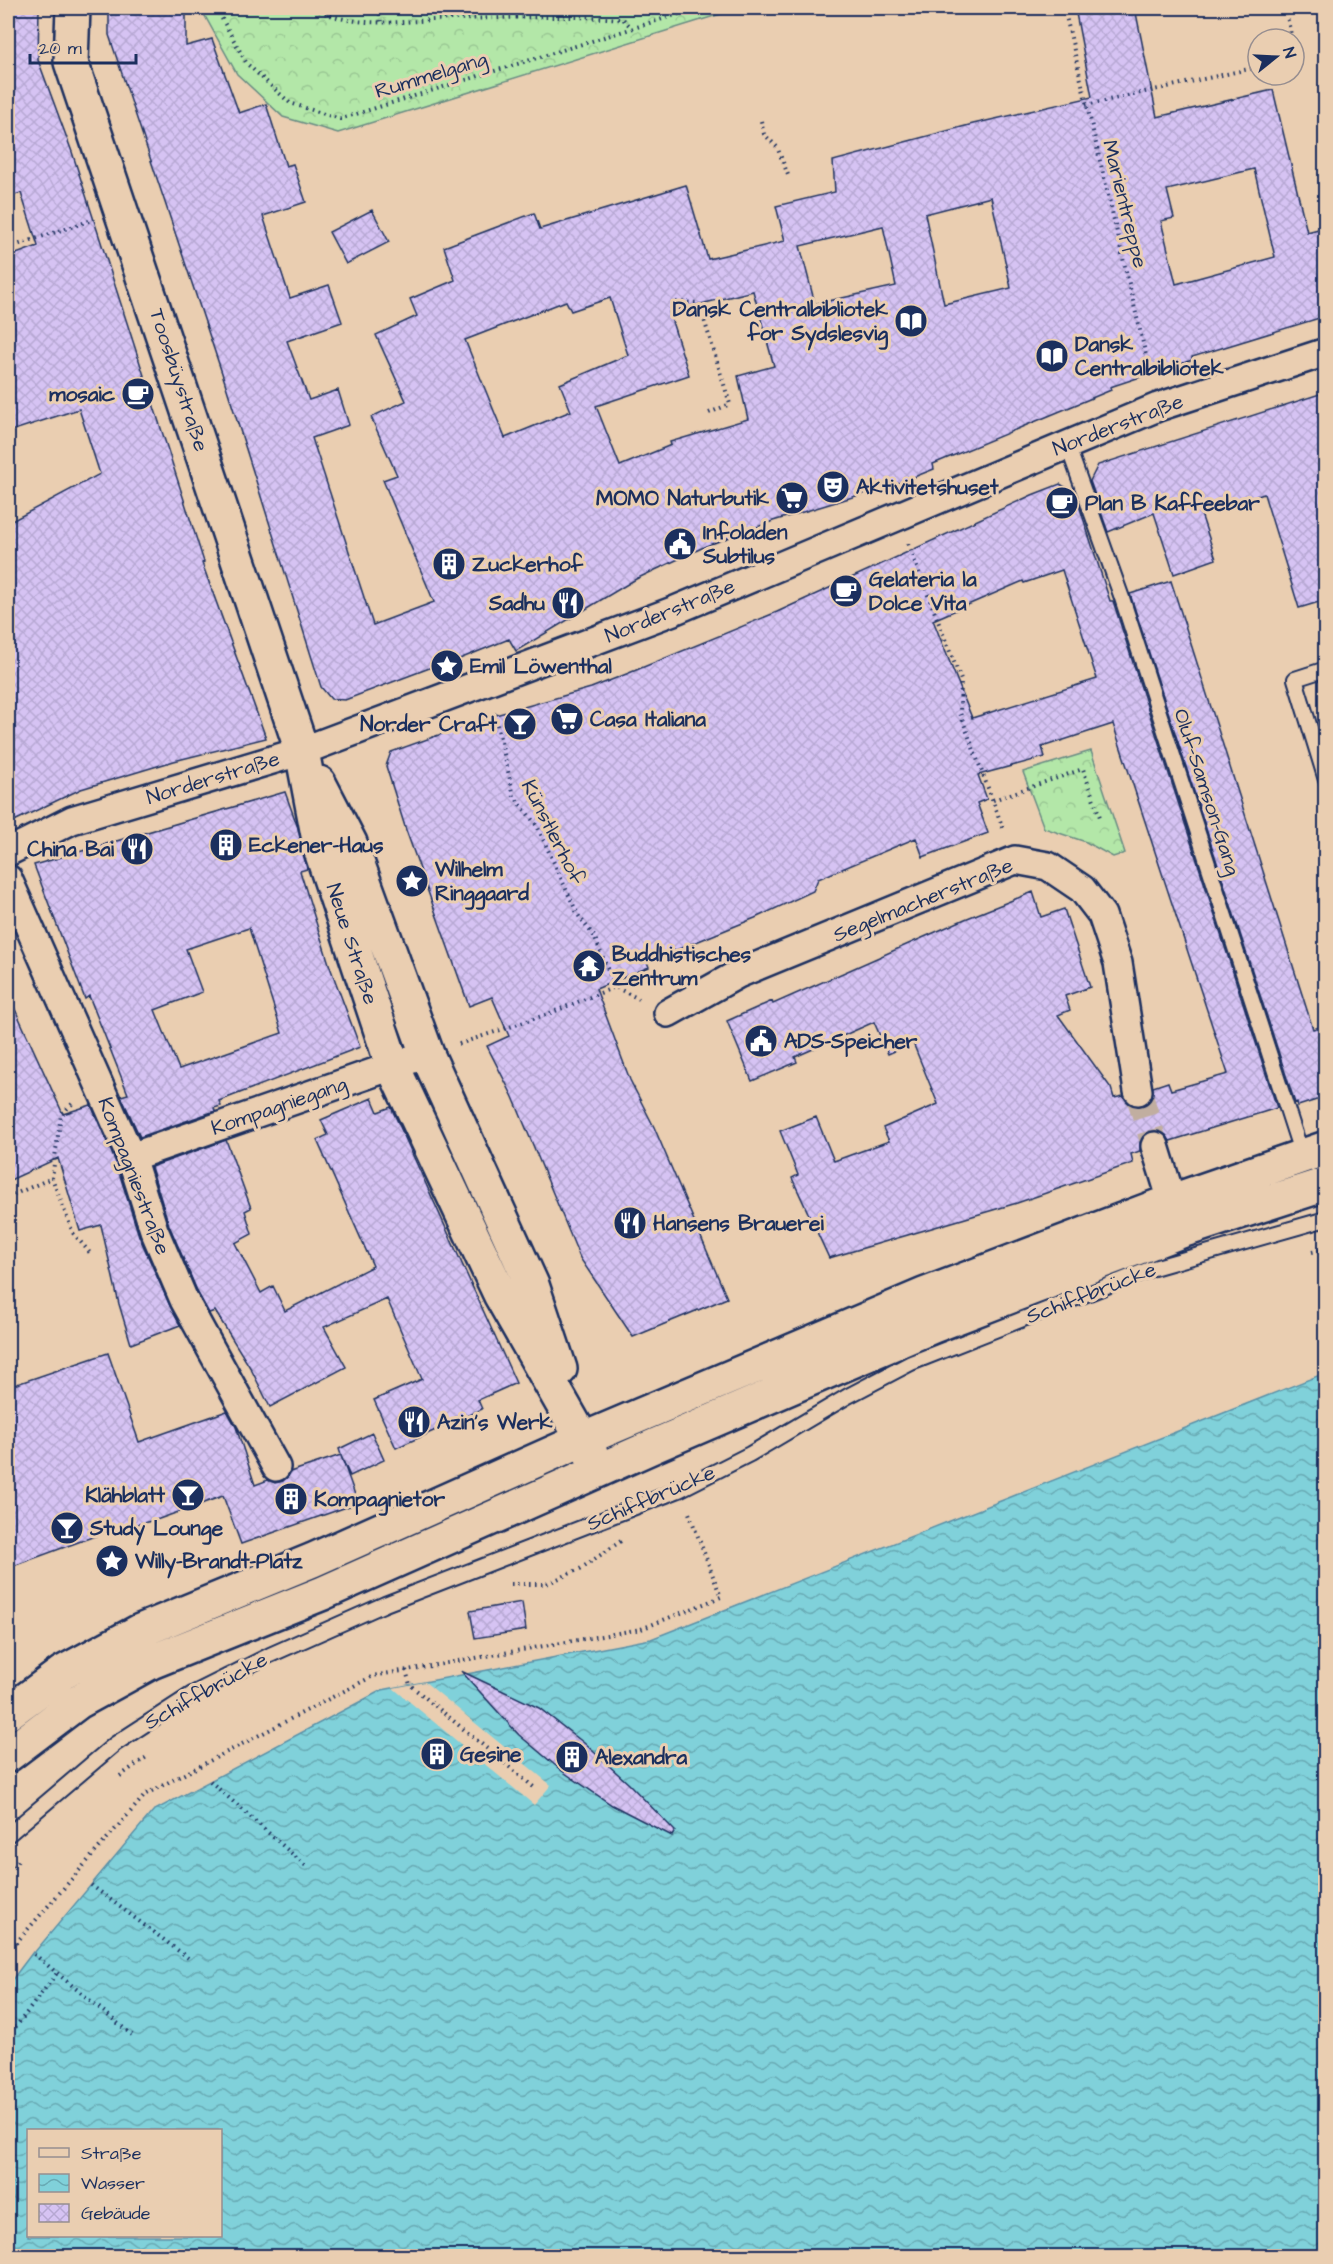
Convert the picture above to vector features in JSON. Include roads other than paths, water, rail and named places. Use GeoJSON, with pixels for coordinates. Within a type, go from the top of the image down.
{"type":"FeatureCollection","features":[{"type":"Feature","properties":{"kind":"main road","name":"Toosbüystraße"},"geometry":{"type":"LineString","coordinates":[[73,8],[71,62],[302,751]]}},
{"type":"Feature","properties":{"kind":"main road","name":"Neue Straße"},"geometry":{"type":"LineString","coordinates":[[302,751],[350,843],[427,1054],[532,1285],[584,1439]]}},
{"type":"Feature","properties":{"kind":"main road","name":"Neue Straße"},"geometry":{"type":"LineString","coordinates":[[302,751],[321,851],[393,1067],[500,1294],[600,1470]]}},
{"type":"Feature","properties":{"kind":"main road"},"geometry":{"type":"LineString","coordinates":[[8,1713],[62,1672],[140,1631],[312,1560],[584,1439],[924,1295],[1172,1201],[1314,1151]]}},
{"type":"Feature","properties":{"kind":"main road","name":"Schiffbrücke"},"geometry":{"type":"LineString","coordinates":[[8,1755],[78,1702],[151,1662],[323,1593],[933,1326],[1181,1231],[1326,1184]]}},
{"type":"Feature","properties":{"kind":"street","name":"Norderstraße"},"geometry":{"type":"LineString","coordinates":[[8,852],[72,820],[302,751],[673,611],[1158,407],[1326,352]]}},
{"type":"Feature","properties":{"kind":"street","name":"Segelmacherstraße"},"geometry":{"type":"LineString","coordinates":[[668,1013],[738,974],[1015,860],[1048,866],[1082,890],[1102,915],[1118,963],[1138,1091]]}},
{"type":"Feature","properties":{"kind":"street","name":"Kompagniestraße"},"geometry":{"type":"LineString","coordinates":[[8,879],[131,1157],[154,1230],[183,1300],[276,1467]]}},
{"type":"Feature","properties":{"kind":"street","name":"Kompagniegang"},"geometry":{"type":"LineString","coordinates":[[131,1157],[427,1054]]}},
{"type":"Feature","properties":{"kind":"street"},"geometry":{"type":"LineString","coordinates":[[1155,1146],[1172,1201]]}},
{"type":"Feature","properties":{"kind":"lane","name":"Oluf-Samson-Gang"},"geometry":{"type":"LineString","coordinates":[[1067,444],[1314,1151]]}},
{"type":"Feature","properties":{"kind":"lane"},"geometry":{"type":"LineString","coordinates":[[1326,669],[1295,679],[1326,780]]}},
{"type":"Feature","properties":{"kind":"lane","name":"Schiffbrücke"},"geometry":{"type":"LineString","coordinates":[[8,1835],[115,1744],[192,1694],[270,1655],[385,1604],[679,1490],[750,1454],[848,1396],[911,1363],[1150,1269],[1326,1219]]}},
{"type":"Feature","properties":{"kind":"water"},"geometry":{"type":"Polygon","coordinates":[[[1325,1373],[1325,2256],[8,2256],[8,1985],[33,1952],[153,1811],[382,1690],[651,1639],[1325,1373]]]}},
{"type":"Feature","properties":{"kind":"tunnel"},"geometry":{"type":"LineString","coordinates":[[1138,1091],[1155,1146]]}},
{"type":"Feature","properties":{"kind":"place","name":"Dansk Centralbibliotek for Sydslesvig"},"geometry":{"type":"Point","coordinates":[911,321]}},
{"type":"Feature","properties":{"kind":"place","name":"Dansk Centralbibliotek"},"geometry":{"type":"Point","coordinates":[1052,356]}},
{"type":"Feature","properties":{"kind":"place","name":"mosaic"},"geometry":{"type":"Point","coordinates":[138,394]}},
{"type":"Feature","properties":{"kind":"place","name":"Aktivitetshuset"},"geometry":{"type":"Point","coordinates":[833,487]}},
{"type":"Feature","properties":{"kind":"place","name":"MOMO Naturbutik"},"geometry":{"type":"Point","coordinates":[792,498]}},
{"type":"Feature","properties":{"kind":"place","name":"Plan B Kaffeebar"},"geometry":{"type":"Point","coordinates":[1062,503]}},
{"type":"Feature","properties":{"kind":"place","name":"Infoladen Subtilus"},"geometry":{"type":"Point","coordinates":[680,544]}},
{"type":"Feature","properties":{"kind":"place","name":"Zuckerhof"},"geometry":{"type":"Point","coordinates":[449,564]}},
{"type":"Feature","properties":{"kind":"place","name":"Gelateria la Dolce Vita"},"geometry":{"type":"Point","coordinates":[846,591]}},
{"type":"Feature","properties":{"kind":"place","name":"Sadhu"},"geometry":{"type":"Point","coordinates":[568,603]}},
{"type":"Feature","properties":{"kind":"place","name":"Emil Löwenthal"},"geometry":{"type":"Point","coordinates":[447,666]}},
{"type":"Feature","properties":{"kind":"place","name":"Casa Italiana"},"geometry":{"type":"Point","coordinates":[567,719]}},
{"type":"Feature","properties":{"kind":"place","name":"Norder Craft"},"geometry":{"type":"Point","coordinates":[520,724]}},
{"type":"Feature","properties":{"kind":"place","name":"Eckener-Haus"},"geometry":{"type":"Point","coordinates":[226,845]}},
{"type":"Feature","properties":{"kind":"place","name":"China Bai"},"geometry":{"type":"Point","coordinates":[137,849]}},
{"type":"Feature","properties":{"kind":"place","name":"Wilhelm Ringgaard"},"geometry":{"type":"Point","coordinates":[412,881]}},
{"type":"Feature","properties":{"kind":"place","name":"Buddhistisches Zentrum"},"geometry":{"type":"Point","coordinates":[589,966]}},
{"type":"Feature","properties":{"kind":"place","name":"ADS-Speicher"},"geometry":{"type":"Point","coordinates":[761,1041]}},
{"type":"Feature","properties":{"kind":"place","name":"Hansens Brauerei"},"geometry":{"type":"Point","coordinates":[630,1223]}},
{"type":"Feature","properties":{"kind":"place","name":"Azin‘s Werk"},"geometry":{"type":"Point","coordinates":[414,1422]}},
{"type":"Feature","properties":{"kind":"place","name":"Klähblatt"},"geometry":{"type":"Point","coordinates":[188,1495]}},
{"type":"Feature","properties":{"kind":"place","name":"Kompagnietor"},"geometry":{"type":"Point","coordinates":[291,1499]}},
{"type":"Feature","properties":{"kind":"place","name":"Study Lounge"},"geometry":{"type":"Point","coordinates":[67,1528]}},
{"type":"Feature","properties":{"kind":"place","name":"Willy-Brandt-Platz"},"geometry":{"type":"Point","coordinates":[112,1561]}},
{"type":"Feature","properties":{"kind":"place","name":"Gesine"},"geometry":{"type":"Point","coordinates":[437,1754]}},
{"type":"Feature","properties":{"kind":"place","name":"Alexandra"},"geometry":{"type":"Point","coordinates":[572,1757]}}]}
